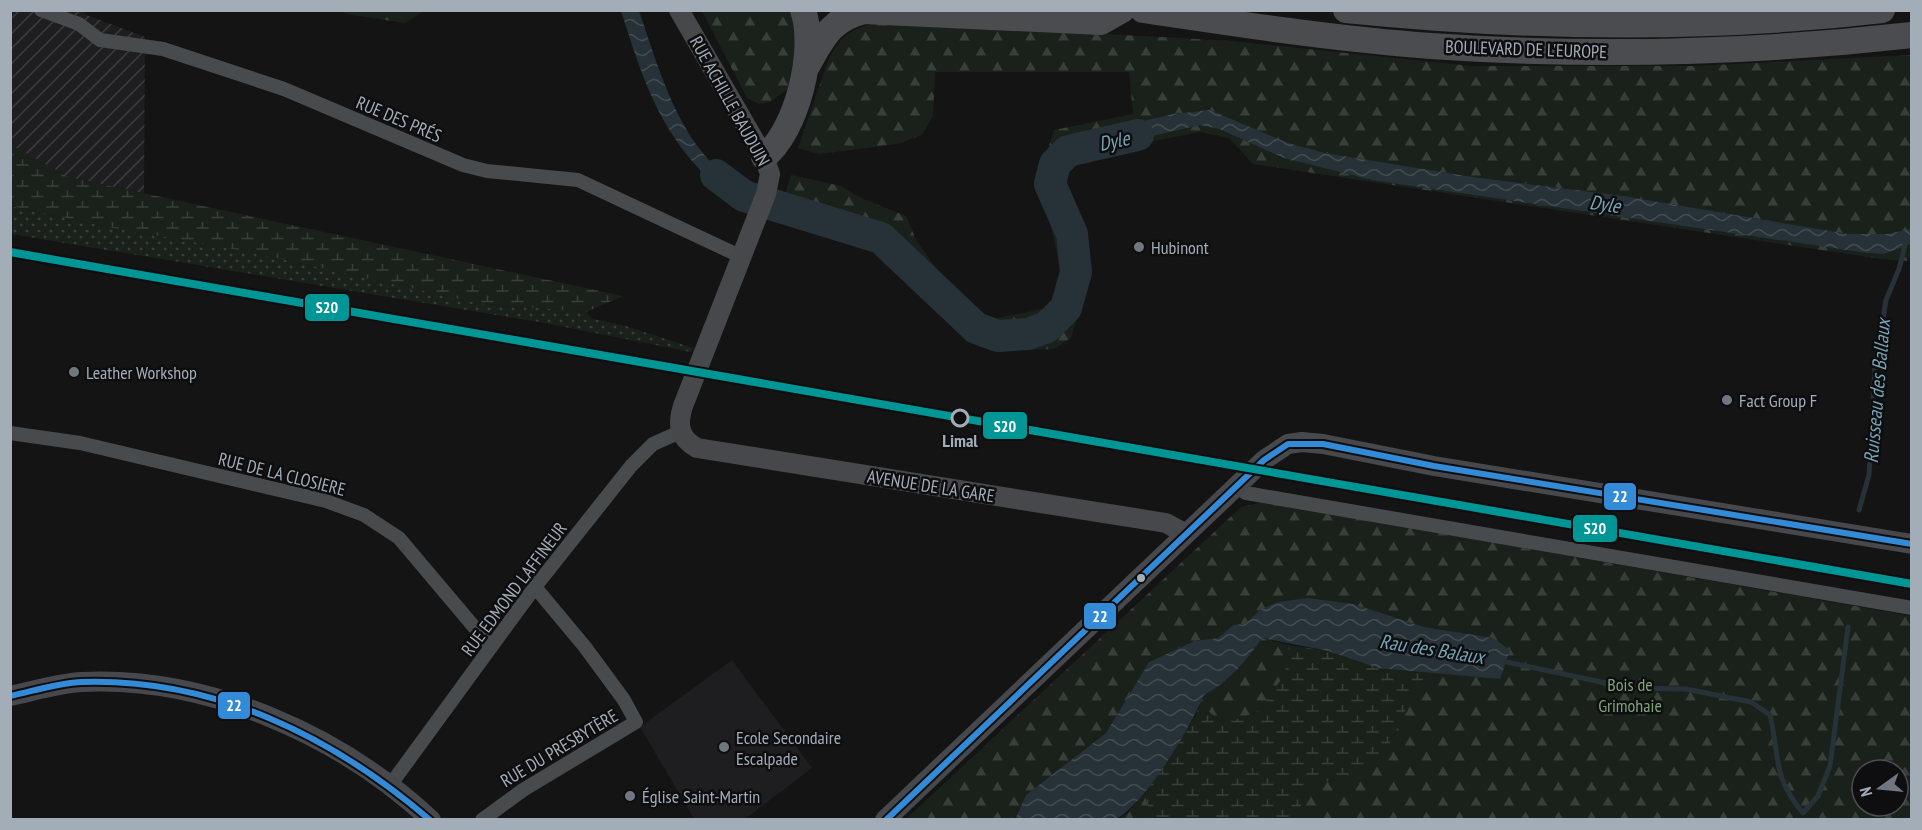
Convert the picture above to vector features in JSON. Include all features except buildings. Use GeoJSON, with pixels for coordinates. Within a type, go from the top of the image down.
{"type":"FeatureCollection","features":[{"type":"Feature","properties":{"kind":"highway"},"geometry":{"type":"LineString","coordinates":[[803,10],[809,39],[806,68]]}},
{"type":"Feature","properties":{"kind":"highway"},"geometry":{"type":"LineString","coordinates":[[764,157],[780,143],[806,68],[833,25],[847,15],[864,11],[1101,22],[1122,10]]}},
{"type":"Feature","properties":{"kind":"highway","name":"BOULEVARD DE L'EUROPE"},"geometry":{"type":"LineString","coordinates":[[1143,10],[1399,43],[1549,51],[1692,51],[1827,44],[1911,35]]}},
{"type":"Feature","properties":{"kind":"highway","name":"BOULEVARD DE L'EUROPE"},"geometry":{"type":"LineString","coordinates":[[1346,10],[1446,21],[1692,24],[1821,17],[1882,10]]}},
{"type":"Feature","properties":{"kind":"main road","name":"RUE ACHILLE BAUDUIN"},"geometry":{"type":"LineString","coordinates":[[679,10],[764,157],[770,174],[758,218],[742,257]]}},
{"type":"Feature","properties":{"kind":"main road"},"geometry":{"type":"LineString","coordinates":[[680,432],[683,406],[742,257]]}},
{"type":"Feature","properties":{"kind":"main road","name":"AVENUE DE LA GARE"},"geometry":{"type":"LineString","coordinates":[[680,432],[686,442],[697,448],[1166,523],[1186,534]]}},
{"type":"Feature","properties":{"kind":"main road"},"geometry":{"type":"LineString","coordinates":[[885,819],[1236,487],[1273,453],[1288,444],[1302,442],[1911,544]]}},
{"type":"Feature","properties":{"kind":"main road"},"geometry":{"type":"LineString","coordinates":[[10,696],[80,682],[118,682],[192,690],[271,719],[345,755],[392,784],[431,819]]}},
{"type":"Feature","properties":{"kind":"street","name":"RUE DES PRÉS"},"geometry":{"type":"LineString","coordinates":[[41,10],[79,24],[100,40],[163,49],[284,89],[463,165],[584,182],[742,257]]}},
{"type":"Feature","properties":{"kind":"street","name":"RUE EDMOND LAFFINEUR"},"geometry":{"type":"LineString","coordinates":[[392,784],[536,587],[631,466],[653,444],[680,432]]}},
{"type":"Feature","properties":{"kind":"street","name":"RUE DE LA CLOSIERE"},"geometry":{"type":"LineString","coordinates":[[10,433],[80,443],[326,501],[364,515],[399,538],[491,647]]}},
{"type":"Feature","properties":{"kind":"street"},"geometry":{"type":"LineString","coordinates":[[1236,487],[1246,493],[1911,608]]}},
{"type":"Feature","properties":{"kind":"street","name":"RUE DU PRESBYTÈRE"},"geometry":{"type":"LineString","coordinates":[[482,819],[523,790],[636,722],[624,700],[536,587]]}},
{"type":"Feature","properties":{"kind":"shaded area"},"geometry":{"type":"Polygon","coordinates":[[[11,11],[85,11],[84,14],[145,37],[144,193],[68,177],[11,145],[11,11]]]}},
{"type":"Feature","properties":{"kind":"shaded area","name":"Ecole Secondaire Escalpade"},"geometry":{"type":"Polygon","coordinates":[[[732,660],[812,768],[745,819],[694,819],[640,727],[732,660]]]}},
{"type":"Feature","properties":{"kind":"green space"},"geometry":{"type":"Polygon","coordinates":[[[341,11],[424,11],[405,23],[346,14],[341,11]]]}},
{"type":"Feature","properties":{"kind":"green space"},"geometry":{"type":"Polygon","coordinates":[[[702,11],[796,11],[802,43],[788,89],[770,102],[759,104],[747,98],[702,11]]]}},
{"type":"Feature","properties":{"kind":"green space"},"geometry":{"type":"Polygon","coordinates":[[[889,22],[1232,41],[1471,66],[1695,66],[1911,55],[1911,229],[1886,234],[1848,234],[1624,196],[1473,177],[1325,153],[1288,143],[1210,110],[1173,114],[1100,131],[1097,149],[1200,125],[1219,129],[1284,158],[1372,180],[1867,253],[1884,254],[1911,244],[1911,257],[1907,261],[1881,259],[1253,164],[1229,138],[1200,132],[1107,150],[1068,168],[1062,184],[1086,286],[1071,338],[1054,349],[1026,350],[996,347],[972,335],[887,255],[777,222],[791,175],[841,186],[861,198],[906,216],[916,240],[945,281],[952,296],[988,320],[1043,309],[1061,298],[1062,278],[1040,174],[1054,130],[1133,114],[1129,72],[935,72],[933,116],[922,135],[897,144],[819,154],[798,148],[828,62],[840,41],[859,28],[889,22]]]}},
{"type":"Feature","properties":{"kind":"green space"},"geometry":{"type":"Polygon","coordinates":[[[11,145],[68,177],[623,296],[586,312],[477,303],[250,252],[108,227],[11,206],[11,145]]]}},
{"type":"Feature","properties":{"kind":"green space"},"geometry":{"type":"Polygon","coordinates":[[[10,206],[108,227],[250,252],[477,303],[586,312],[593,319],[626,326],[693,348],[691,352],[545,323],[11,234],[10,206]]]}},
{"type":"Feature","properties":{"kind":"green space","name":"Bois de Grimohaie"},"geometry":{"type":"Polygon","coordinates":[[[1263,502],[1911,616],[1911,819],[1301,819],[1301,801],[1315,785],[1366,770],[1384,755],[1416,689],[1429,672],[1500,679],[1493,638],[1424,627],[1394,618],[1261,609],[1245,624],[1233,625],[1218,638],[1194,641],[1149,662],[1106,733],[1026,795],[1014,819],[905,820],[1241,507],[1263,502]]]}},
{"type":"Feature","properties":{"kind":"green space"},"geometry":{"type":"Polygon","coordinates":[[[1262,638],[1288,645],[1288,663],[1281,680],[1259,711],[1241,718],[1221,721],[1202,707],[1204,695],[1236,670],[1262,638]]]}},
{"type":"Feature","properties":{"kind":"green space"},"geometry":{"type":"Polygon","coordinates":[[[1288,645],[1328,651],[1378,668],[1429,672],[1416,689],[1384,755],[1366,770],[1315,785],[1301,801],[1301,819],[1145,819],[1148,805],[1144,793],[1195,717],[1204,695],[1202,707],[1221,721],[1241,718],[1259,711],[1281,680],[1288,663],[1288,645]]]}},
{"type":"Feature","properties":{"kind":"green space"},"geometry":{"type":"Polygon","coordinates":[[[1144,793],[1148,805],[1145,819],[1116,820],[1128,813],[1144,793]]]}},
{"type":"Feature","properties":{"kind":"water"},"geometry":{"type":"Polygon","coordinates":[[[621,11],[639,11],[678,115],[692,139],[709,160],[729,178],[753,192],[749,205],[731,198],[716,186],[675,139],[663,120],[644,79],[621,11]]]}},
{"type":"Feature","properties":{"kind":"water"},"geometry":{"type":"Polygon","coordinates":[[[1210,110],[1288,143],[1325,153],[1473,177],[1624,196],[1848,234],[1886,234],[1911,229],[1911,244],[1884,254],[1867,253],[1372,180],[1284,158],[1219,129],[1200,125],[1096,149],[1100,131],[1173,114],[1210,110]]]}},
{"type":"Feature","properties":{"kind":"water"},"geometry":{"type":"Polygon","coordinates":[[[1307,598],[1353,604],[1424,627],[1493,638],[1510,650],[1500,679],[1378,668],[1328,651],[1262,638],[1237,670],[1222,684],[1204,695],[1189,726],[1166,763],[1140,798],[1116,819],[1015,819],[1026,795],[1106,733],[1149,662],[1194,641],[1218,638],[1233,625],[1245,624],[1261,609],[1279,602],[1307,598]]]}},
{"type":"Feature","properties":{"kind":"waterway","name":"Dyle"},"geometry":{"type":"LineString","coordinates":[[716,175],[744,196],[881,238],[976,328],[998,336],[1028,334],[1047,327],[1066,308],[1076,272],[1072,234],[1050,184],[1055,164],[1068,151],[1138,135]]}},
{"type":"Feature","properties":{"kind":"waterway","name":"Ruisseau des Ballaux"},"geometry":{"type":"LineString","coordinates":[[1859,510],[1869,475],[1875,368],[1886,300],[1899,269],[1906,241]]}},
{"type":"Feature","properties":{"kind":"waterway","name":"Rau des Balaux"},"geometry":{"type":"LineString","coordinates":[[1502,661],[1629,688],[1686,689],[1751,702],[1770,715],[1782,777],[1786,788],[1803,813],[1818,796],[1830,766],[1848,627]]}},
{"type":"Feature","properties":{"kind":"transit line","name":"S20"},"geometry":{"type":"LineString","coordinates":[[10,252],[1912,584]]}},
{"type":"Feature","properties":{"kind":"transit line","name":"22"},"geometry":{"type":"LineString","coordinates":[[886,820],[1264,460],[1288,444],[1323,444],[1434,466],[1912,544]]}},
{"type":"Feature","properties":{"kind":"transit line","name":"22"},"geometry":{"type":"LineString","coordinates":[[10,696],[82,682],[131,683],[178,690],[224,702],[269,718],[312,738],[353,762],[430,820]]}},
{"type":"Feature","properties":{"kind":"place","name":"Hubinont"},"geometry":{"type":"Point","coordinates":[1139,247]}},
{"type":"Feature","properties":{"kind":"place","name":"Leather Workshop"},"geometry":{"type":"Point","coordinates":[74,372]}},
{"type":"Feature","properties":{"kind":"place","name":"Fact Group F"},"geometry":{"type":"Point","coordinates":[1727,400]}},
{"type":"Feature","properties":{"kind":"place","name":"Limal"},"geometry":{"type":"Point","coordinates":[960,418]}},
{"type":"Feature","properties":{"kind":"place","name":"Ecole Secondaire Escalpade"},"geometry":{"type":"Point","coordinates":[724,747]}},
{"type":"Feature","properties":{"kind":"place","name":"Église Saint-Martin"},"geometry":{"type":"Point","coordinates":[630,796]}}]}
